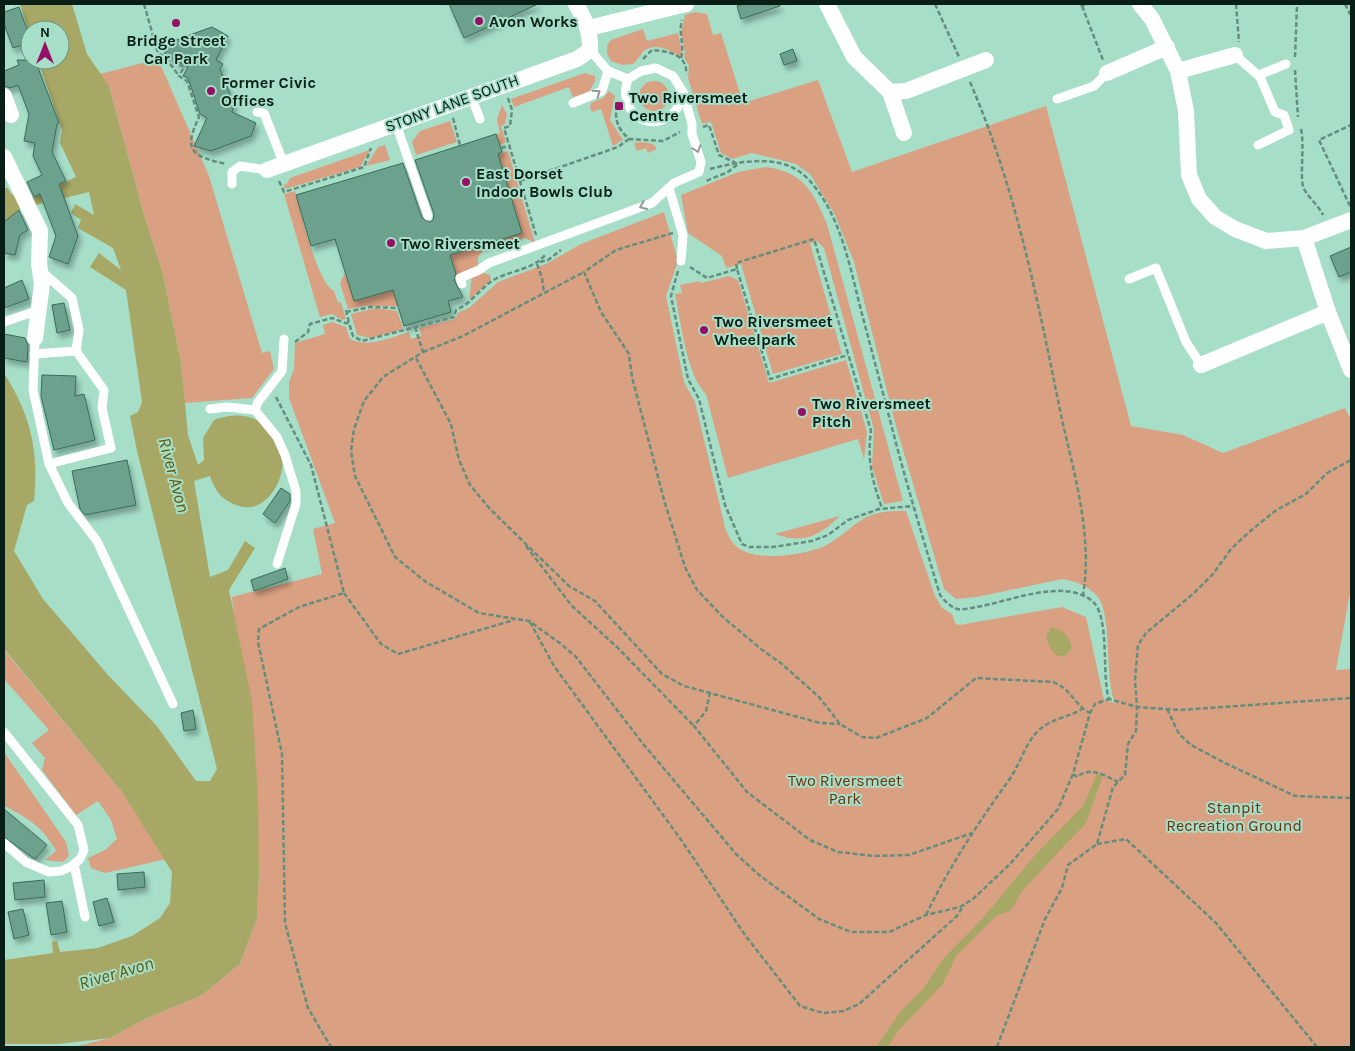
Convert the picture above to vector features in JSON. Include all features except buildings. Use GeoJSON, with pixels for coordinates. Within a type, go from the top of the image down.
{"type":"FeatureCollection","features":[{"type":"Feature","properties":{"kind":"street"},"geometry":{"type":"LineString","coordinates":[[576,4],[588,28],[590,50]]}},
{"type":"Feature","properties":{"kind":"street"},"geometry":{"type":"LineString","coordinates":[[827,4],[854,57],[890,92],[904,133]]}},
{"type":"Feature","properties":{"kind":"street"},"geometry":{"type":"LineString","coordinates":[[1140,4],[1167,47],[1178,71],[1186,111],[1189,175],[1199,200],[1215,217],[1234,229],[1266,241],[1304,238],[1351,220]]}},
{"type":"Feature","properties":{"kind":"street"},"geometry":{"type":"LineString","coordinates":[[588,28],[682,5]]}},
{"type":"Feature","properties":{"kind":"street"},"geometry":{"type":"LineString","coordinates":[[1108,73],[1167,47]]}},
{"type":"Feature","properties":{"kind":"street","name":"STONY LANE SOUTH"},"geometry":{"type":"LineString","coordinates":[[267,170],[283,162],[396,124],[577,58],[590,50]]}},
{"type":"Feature","properties":{"kind":"street"},"geometry":{"type":"LineString","coordinates":[[1178,71],[1235,55]]}},
{"type":"Feature","properties":{"kind":"street"},"geometry":{"type":"LineString","coordinates":[[890,92],[906,91],[986,60]]}},
{"type":"Feature","properties":{"kind":"street"},"geometry":{"type":"LineString","coordinates":[[4,96],[11,115]]}},
{"type":"Feature","properties":{"kind":"street"},"geometry":{"type":"LineString","coordinates":[[4,157],[40,231],[42,284],[35,346]]}},
{"type":"Feature","properties":{"kind":"street"},"geometry":{"type":"LineString","coordinates":[[1304,238],[1328,312],[1351,370]]}},
{"type":"Feature","properties":{"kind":"street"},"geometry":{"type":"LineString","coordinates":[[1201,365],[1328,312]]}},
{"type":"Feature","properties":{"kind":"lane"},"geometry":{"type":"LineString","coordinates":[[590,50],[608,71],[628,79]]}},
{"type":"Feature","properties":{"kind":"lane"},"geometry":{"type":"LineString","coordinates":[[1235,55],[1259,75],[1275,112],[1284,115],[1289,130],[1258,145]]}},
{"type":"Feature","properties":{"kind":"lane"},"geometry":{"type":"LineString","coordinates":[[1259,75],[1286,64]]}},
{"type":"Feature","properties":{"kind":"lane"},"geometry":{"type":"LineString","coordinates":[[462,284],[460,278],[479,270],[489,263],[652,203],[669,188],[699,172],[701,162],[692,134],[692,124],[683,92],[673,76],[656,68],[641,71],[628,79],[624,91],[626,104],[636,117],[651,122],[666,119],[678,107],[683,92]]}},
{"type":"Feature","properties":{"kind":"lane"},"geometry":{"type":"LineString","coordinates":[[573,103],[602,91],[608,71]]}},
{"type":"Feature","properties":{"kind":"lane"},"geometry":{"type":"LineString","coordinates":[[1057,99],[1094,86],[1108,73]]}},
{"type":"Feature","properties":{"kind":"lane"},"geometry":{"type":"LineString","coordinates":[[471,96],[480,119]]}},
{"type":"Feature","properties":{"kind":"lane"},"geometry":{"type":"LineString","coordinates":[[257,112],[264,113],[283,162]]}},
{"type":"Feature","properties":{"kind":"lane"},"geometry":{"type":"LineString","coordinates":[[396,124],[428,216]]}},
{"type":"Feature","properties":{"kind":"lane"},"geometry":{"type":"LineString","coordinates":[[232,184],[232,172],[240,166],[267,170]]}},
{"type":"Feature","properties":{"kind":"lane"},"geometry":{"type":"LineString","coordinates":[[669,188],[682,231],[681,262]]}},
{"type":"Feature","properties":{"kind":"lane"},"geometry":{"type":"LineString","coordinates":[[1129,279],[1156,268],[1186,342],[1201,365]]}},
{"type":"Feature","properties":{"kind":"lane"},"geometry":{"type":"LineString","coordinates":[[40,270],[72,298],[79,330],[76,351],[104,390],[102,408],[111,448],[50,464]]}},
{"type":"Feature","properties":{"kind":"lane"},"geometry":{"type":"LineString","coordinates":[[4,322],[39,310]]}},
{"type":"Feature","properties":{"kind":"lane"},"geometry":{"type":"LineString","coordinates":[[255,410],[258,402],[282,371],[288,342]]}},
{"type":"Feature","properties":{"kind":"lane"},"geometry":{"type":"LineString","coordinates":[[76,351],[35,346],[33,390],[50,464],[68,503],[97,541],[173,704]]}},
{"type":"Feature","properties":{"kind":"lane"},"geometry":{"type":"LineString","coordinates":[[210,409],[227,406],[255,410],[277,437],[285,455],[296,491],[296,504],[277,564]]}},
{"type":"Feature","properties":{"kind":"lane"},"geometry":{"type":"LineString","coordinates":[[4,732],[78,825],[84,850],[80,859],[74,864],[61,871],[49,872],[26,862],[4,843]]}},
{"type":"Feature","properties":{"kind":"lane"},"geometry":{"type":"LineString","coordinates":[[74,864],[85,917]]}},
{"type":"Feature","properties":{"kind":"path"},"geometry":{"type":"LineString","coordinates":[[144,4],[158,54],[161,60],[171,65],[179,76],[187,81],[199,117],[190,138],[192,149],[196,154],[212,160],[226,164],[233,161]]}},
{"type":"Feature","properties":{"kind":"path"},"geometry":{"type":"LineString","coordinates":[[935,4],[989,126],[1032,272],[1087,548],[1083,595]]}},
{"type":"Feature","properties":{"kind":"path"},"geometry":{"type":"LineString","coordinates":[[1088,4],[1081,5],[1108,73]]}},
{"type":"Feature","properties":{"kind":"path"},"geometry":{"type":"LineString","coordinates":[[1235,55],[1240,38],[1236,4]]}},
{"type":"Feature","properties":{"kind":"path"},"geometry":{"type":"LineString","coordinates":[[1297,4],[1294,65],[1296,110],[1304,144],[1302,181],[1304,189],[1321,211],[1328,229]]}},
{"type":"Feature","properties":{"kind":"path"},"geometry":{"type":"LineString","coordinates":[[1345,4],[1351,17]]}},
{"type":"Feature","properties":{"kind":"path"},"geometry":{"type":"LineString","coordinates":[[641,61],[652,50],[669,52],[682,58],[680,27],[683,17],[682,5]]}},
{"type":"Feature","properties":{"kind":"path"},"geometry":{"type":"LineString","coordinates":[[158,54],[184,67],[179,76]]}},
{"type":"Feature","properties":{"kind":"path"},"geometry":{"type":"LineString","coordinates":[[502,85],[512,110],[510,126],[504,128],[543,259]]}},
{"type":"Feature","properties":{"kind":"path"},"geometry":{"type":"LineString","coordinates":[[520,181],[625,144],[629,139],[619,129],[615,119],[618,99]]}},
{"type":"Feature","properties":{"kind":"path"},"geometry":{"type":"LineString","coordinates":[[452,113],[460,145]]}},
{"type":"Feature","properties":{"kind":"path"},"geometry":{"type":"LineString","coordinates":[[698,123],[700,128],[709,125],[719,155],[738,164]]}},
{"type":"Feature","properties":{"kind":"path"},"geometry":{"type":"LineString","coordinates":[[1351,125],[1319,140],[1351,210]]}},
{"type":"Feature","properties":{"kind":"path"},"geometry":{"type":"LineString","coordinates":[[267,170],[280,182],[284,192],[364,167],[363,165],[374,142]]}},
{"type":"Feature","properties":{"kind":"path"},"geometry":{"type":"LineString","coordinates":[[501,148],[509,146]]}},
{"type":"Feature","properties":{"kind":"path"},"geometry":{"type":"LineString","coordinates":[[699,172],[753,161],[780,163],[795,169],[807,178],[830,214],[851,269],[912,506],[940,594],[948,604],[959,609],[987,605],[1034,593],[1072,592],[1083,595],[1093,602],[1099,611],[1109,699]]}},
{"type":"Feature","properties":{"kind":"path"},"geometry":{"type":"LineString","coordinates":[[682,231],[616,250],[584,272],[463,336],[423,352],[383,377],[364,401],[354,428],[351,451],[354,476],[395,557],[426,582],[479,613],[529,621],[548,632],[576,657],[644,745],[736,854],[759,875],[819,919],[851,932],[889,932],[926,915],[964,905]]}},
{"type":"Feature","properties":{"kind":"path"},"geometry":{"type":"LineString","coordinates":[[399,308],[370,307],[346,311],[353,336],[362,341],[454,317],[456,310],[467,306],[496,279],[537,264],[543,259],[557,239]]}},
{"type":"Feature","properties":{"kind":"path"},"geometry":{"type":"LineString","coordinates":[[848,355],[770,378],[736,263],[814,239],[871,431],[868,448],[869,468],[882,508]]}},
{"type":"Feature","properties":{"kind":"path"},"geometry":{"type":"LineString","coordinates":[[737,269],[707,278],[681,262],[671,296],[688,379],[699,399],[725,505],[742,544],[749,547],[773,547],[812,541],[828,535],[848,520],[882,508],[912,506]]}},
{"type":"Feature","properties":{"kind":"path"},"geometry":{"type":"LineString","coordinates":[[537,264],[542,278],[544,293]]}},
{"type":"Feature","properties":{"kind":"path"},"geometry":{"type":"LineString","coordinates":[[584,272],[601,312],[629,354],[632,377],[664,500],[685,566],[697,590],[746,637],[819,697],[840,724],[862,737],[876,738],[927,718],[976,678],[1053,682],[1064,687],[1082,709],[1090,712]]}},
{"type":"Feature","properties":{"kind":"path"},"geometry":{"type":"LineString","coordinates":[[288,342],[308,332],[310,324],[332,318],[345,323],[349,322]]}},
{"type":"Feature","properties":{"kind":"path"},"geometry":{"type":"LineString","coordinates":[[415,327],[423,352]]}},
{"type":"Feature","properties":{"kind":"path"},"geometry":{"type":"LineString","coordinates":[[416,358],[451,424],[459,460],[470,485],[490,509],[569,586],[595,601],[662,674],[684,686],[820,723],[840,724]]}},
{"type":"Feature","properties":{"kind":"path"},"geometry":{"type":"LineString","coordinates":[[274,392],[311,465],[344,593],[381,644],[398,654],[515,619]]}},
{"type":"Feature","properties":{"kind":"path"},"geometry":{"type":"LineString","coordinates":[[1097,844],[1113,787],[1125,775],[1128,744],[1136,731],[1138,707],[1135,680],[1138,645],[1146,633],[1213,574],[1231,549],[1248,533],[1275,510],[1306,494],[1327,473],[1351,460]]}},
{"type":"Feature","properties":{"kind":"path"},"geometry":{"type":"LineString","coordinates":[[522,541],[572,606],[617,647],[694,726],[747,792],[810,840],[838,852],[874,856],[909,855],[972,833]]}},
{"type":"Feature","properties":{"kind":"path"},"geometry":{"type":"LineString","coordinates":[[331,1047],[308,1008],[285,923],[282,754],[258,642],[259,629],[299,607],[344,593]]}},
{"type":"Feature","properties":{"kind":"path"},"geometry":{"type":"LineString","coordinates":[[529,621],[554,666],[672,826],[745,935],[800,1006],[822,1013],[843,1011],[859,1004],[1011,863],[1058,809],[1073,774],[1090,712],[1095,704],[1109,699],[1138,707],[1167,709],[1258,706],[1351,698]]}},
{"type":"Feature","properties":{"kind":"path"},"geometry":{"type":"LineString","coordinates":[[694,726],[706,711],[710,692]]}},
{"type":"Feature","properties":{"kind":"path"},"geometry":{"type":"LineString","coordinates":[[926,915],[941,884],[972,833],[1010,779],[1023,752],[1038,731],[1055,718],[1082,709]]}},
{"type":"Feature","properties":{"kind":"path"},"geometry":{"type":"LineString","coordinates":[[1167,709],[1179,734],[1191,745],[1225,764],[1295,796],[1351,798]]}},
{"type":"Feature","properties":{"kind":"path"},"geometry":{"type":"LineString","coordinates":[[1073,774],[1077,777],[1084,772],[1094,771],[1118,782]]}},
{"type":"Feature","properties":{"kind":"path"},"geometry":{"type":"LineString","coordinates":[[997,1047],[1045,919],[1062,888],[1068,865],[1097,844],[1126,840],[1216,924],[1317,1047]]}},
{"type":"Feature","properties":{"kind":"green space"},"geometry":{"type":"Polygon","coordinates":[[[695,12],[707,14],[713,35],[721,33],[743,103],[818,80],[852,172],[1046,106],[1131,426],[1183,435],[1223,453],[1345,408],[1351,420],[1351,587],[1336,670],[1351,669],[1351,1047],[74,1047],[110,1038],[145,1019],[202,995],[240,964],[257,918],[259,868],[232,597],[322,574],[313,529],[335,523],[289,398],[289,382],[294,369],[295,343],[325,334],[323,325],[332,322],[346,327],[350,339],[357,342],[379,341],[409,332],[411,339],[421,336],[419,328],[455,319],[459,312],[469,308],[498,282],[546,264],[581,244],[664,212],[678,261],[666,296],[684,382],[695,402],[725,527],[735,545],[749,553],[759,555],[798,554],[830,543],[871,515],[884,512],[906,511],[935,596],[942,608],[952,614],[955,623],[959,625],[1062,607],[1086,617],[1104,700],[1115,703],[1110,677],[1105,617],[1102,605],[1090,589],[1062,579],[977,597],[956,599],[944,589],[896,426],[854,262],[835,215],[810,174],[796,164],[752,153],[732,159],[721,153],[711,122],[702,124],[688,78],[689,66],[684,57],[685,52],[681,33],[685,15],[695,12]]]}},
{"type":"Feature","properties":{"kind":"green space"},"geometry":{"type":"Polygon","coordinates":[[[643,29],[647,41],[678,33],[682,52],[680,56],[667,49],[652,47],[644,51],[633,64],[622,65],[611,61],[607,50],[611,40],[643,29]]]}},
{"type":"Feature","properties":{"kind":"green space"},"geometry":{"type":"Polygon","coordinates":[[[158,59],[209,176],[262,353],[270,351],[274,369],[252,398],[184,403],[181,363],[163,274],[144,215],[109,86],[100,74],[158,59]]]}},
{"type":"Feature","properties":{"kind":"green space"},"geometry":{"type":"Polygon","coordinates":[[[585,73],[595,76],[595,81],[589,92],[573,97],[569,87],[514,107],[511,99],[585,73]]]}},
{"type":"Feature","properties":{"kind":"green space"},"geometry":{"type":"Polygon","coordinates":[[[654,81],[660,82],[668,90],[668,102],[660,110],[654,111],[648,110],[640,102],[639,96],[640,90],[648,82],[654,81]]]}},
{"type":"Feature","properties":{"kind":"green space"},"geometry":{"type":"Polygon","coordinates":[[[609,91],[615,96],[610,120],[623,140],[613,146],[601,109],[592,112],[590,107],[591,103],[603,98],[609,91]]]}},
{"type":"Feature","properties":{"kind":"green space"},"geometry":{"type":"Polygon","coordinates":[[[502,105],[507,114],[505,124],[501,126],[506,142],[500,145],[496,134],[500,133],[497,119],[502,105]]]}},
{"type":"Feature","properties":{"kind":"green space"},"geometry":{"type":"Polygon","coordinates":[[[450,121],[457,142],[416,155],[412,142],[420,131],[450,121]]]}},
{"type":"Feature","properties":{"kind":"green space"},"geometry":{"type":"Polygon","coordinates":[[[634,143],[653,144],[657,149],[648,153],[646,148],[637,151],[634,143]]]}},
{"type":"Feature","properties":{"kind":"green space"},"geometry":{"type":"Polygon","coordinates":[[[385,145],[390,160],[366,166],[378,147],[385,145]]]}},
{"type":"Feature","properties":{"kind":"green space"},"geometry":{"type":"Polygon","coordinates":[[[370,150],[360,167],[285,189],[284,185],[287,184],[290,178],[370,150]]]}},
{"type":"Feature","properties":{"kind":"green space"},"geometry":{"type":"Polygon","coordinates":[[[508,151],[535,243],[523,237],[520,243],[512,240],[509,246],[503,243],[498,251],[483,251],[478,257],[478,266],[457,277],[450,254],[498,154],[508,151]]]}},
{"type":"Feature","properties":{"kind":"green space"},"geometry":{"type":"Polygon","coordinates":[[[766,167],[789,173],[805,185],[817,202],[827,224],[903,501],[884,504],[872,467],[874,430],[824,248],[817,241],[810,243],[842,354],[773,374],[741,264],[726,268],[722,256],[688,233],[681,195],[738,172],[766,167]]]}},
{"type":"Feature","properties":{"kind":"green space"},"geometry":{"type":"Polygon","coordinates":[[[295,191],[305,230],[316,261],[328,285],[334,291],[338,303],[341,302],[346,319],[342,320],[332,314],[320,317],[284,194],[295,191]]]}},
{"type":"Feature","properties":{"kind":"green space"},"geometry":{"type":"Polygon","coordinates":[[[481,272],[490,275],[491,280],[469,300],[472,276],[481,272]]]}},
{"type":"Feature","properties":{"kind":"green space"},"geometry":{"type":"Polygon","coordinates":[[[345,273],[354,301],[393,290],[398,306],[365,306],[348,309],[340,283],[345,273]]]}},
{"type":"Feature","properties":{"kind":"green space"},"geometry":{"type":"Polygon","coordinates":[[[729,276],[738,280],[769,383],[846,360],[867,432],[864,459],[858,439],[728,478],[706,394],[699,385],[689,361],[675,294],[682,293],[680,285],[700,281],[701,283],[729,276]]]}},
{"type":"Feature","properties":{"kind":"green space"},"geometry":{"type":"Polygon","coordinates":[[[376,308],[397,311],[403,329],[371,338],[357,335],[351,314],[376,308]]]}},
{"type":"Feature","properties":{"kind":"green space"},"geometry":{"type":"Polygon","coordinates":[[[840,516],[818,533],[811,536],[795,538],[775,534],[840,516]]]}},
{"type":"Feature","properties":{"kind":"green space"},"geometry":{"type":"Polygon","coordinates":[[[4,650],[122,792],[166,859],[105,873],[91,868],[88,858],[105,850],[117,839],[111,820],[98,801],[76,815],[42,770],[45,758],[32,743],[49,730],[4,679],[4,650]]]}},
{"type":"Feature","properties":{"kind":"green space"},"geometry":{"type":"Polygon","coordinates":[[[4,752],[66,842],[69,856],[63,862],[45,860],[56,851],[46,836],[20,814],[4,806],[4,752]]]}},
{"type":"Feature","properties":{"kind":"water","name":"River Avon"},"geometry":{"type":"Polygon","coordinates":[[[20,4],[72,4],[87,54],[109,86],[144,215],[163,274],[181,363],[188,435],[198,465],[204,460],[203,438],[214,420],[236,415],[257,420],[273,433],[282,454],[283,464],[281,474],[272,493],[265,501],[256,506],[236,505],[226,500],[216,490],[210,476],[194,481],[210,577],[228,570],[245,541],[255,548],[229,590],[252,701],[258,797],[259,868],[257,918],[240,964],[202,995],[145,1019],[110,1038],[58,1044],[4,1044],[4,960],[53,953],[52,942],[57,941],[60,952],[98,948],[132,936],[160,918],[170,903],[172,872],[122,792],[4,649],[4,373],[27,419],[34,449],[35,466],[34,501],[27,505],[14,551],[43,599],[108,675],[156,725],[196,781],[210,781],[217,769],[137,451],[130,416],[138,412],[142,402],[126,290],[90,267],[99,253],[121,270],[113,248],[78,228],[81,220],[71,213],[75,204],[94,215],[89,192],[20,209],[4,222],[4,188],[8,188],[11,194],[33,197],[76,177],[60,143],[62,130],[41,70],[70,70],[70,20],[25,20],[20,4]]]}},
{"type":"Feature","properties":{"kind":"water"},"geometry":{"type":"Polygon","coordinates":[[[1051,627],[1063,632],[1069,640],[1072,648],[1064,657],[1056,655],[1050,648],[1046,637],[1051,627]]]}},
{"type":"Feature","properties":{"kind":"water"},"geometry":{"type":"Polygon","coordinates":[[[1097,774],[1103,775],[1086,823],[1022,891],[1011,910],[995,917],[957,955],[942,985],[897,1032],[888,1047],[876,1047],[900,1012],[923,989],[943,959],[982,919],[1035,855],[1083,806],[1097,774]]]}},
{"type":"Feature","properties":{"kind":"place","name":"Avon Works"},"geometry":{"type":"Point","coordinates":[479,21]}},
{"type":"Feature","properties":{"kind":"place","name":"Bridge Street Car Park"},"geometry":{"type":"Point","coordinates":[176,23]}},
{"type":"Feature","properties":{"kind":"place","name":"Former Civic Offices"},"geometry":{"type":"Point","coordinates":[211,91]}},
{"type":"Feature","properties":{"kind":"place","name":"Two Riversmeet Centre"},"geometry":{"type":"Point","coordinates":[619,106]}},
{"type":"Feature","properties":{"kind":"place","name":"East Dorset Indoor Bowls Club"},"geometry":{"type":"Point","coordinates":[466,182]}},
{"type":"Feature","properties":{"kind":"place","name":"Two Riversmeet"},"geometry":{"type":"Point","coordinates":[391,243]}},
{"type":"Feature","properties":{"kind":"place","name":"Two Riversmeet Wheelpark"},"geometry":{"type":"Point","coordinates":[704,330]}},
{"type":"Feature","properties":{"kind":"place","name":"Two Riversmeet Pitch"},"geometry":{"type":"Point","coordinates":[802,412]}},
{"type":"Feature","properties":{"kind":"park label","name":"Two Riversmeet Park"},"geometry":{"type":"Point","coordinates":[845,789]}},
{"type":"Feature","properties":{"kind":"park label","name":"Stanpit Recreation Ground"},"geometry":{"type":"Point","coordinates":[1234,816]}}]}
